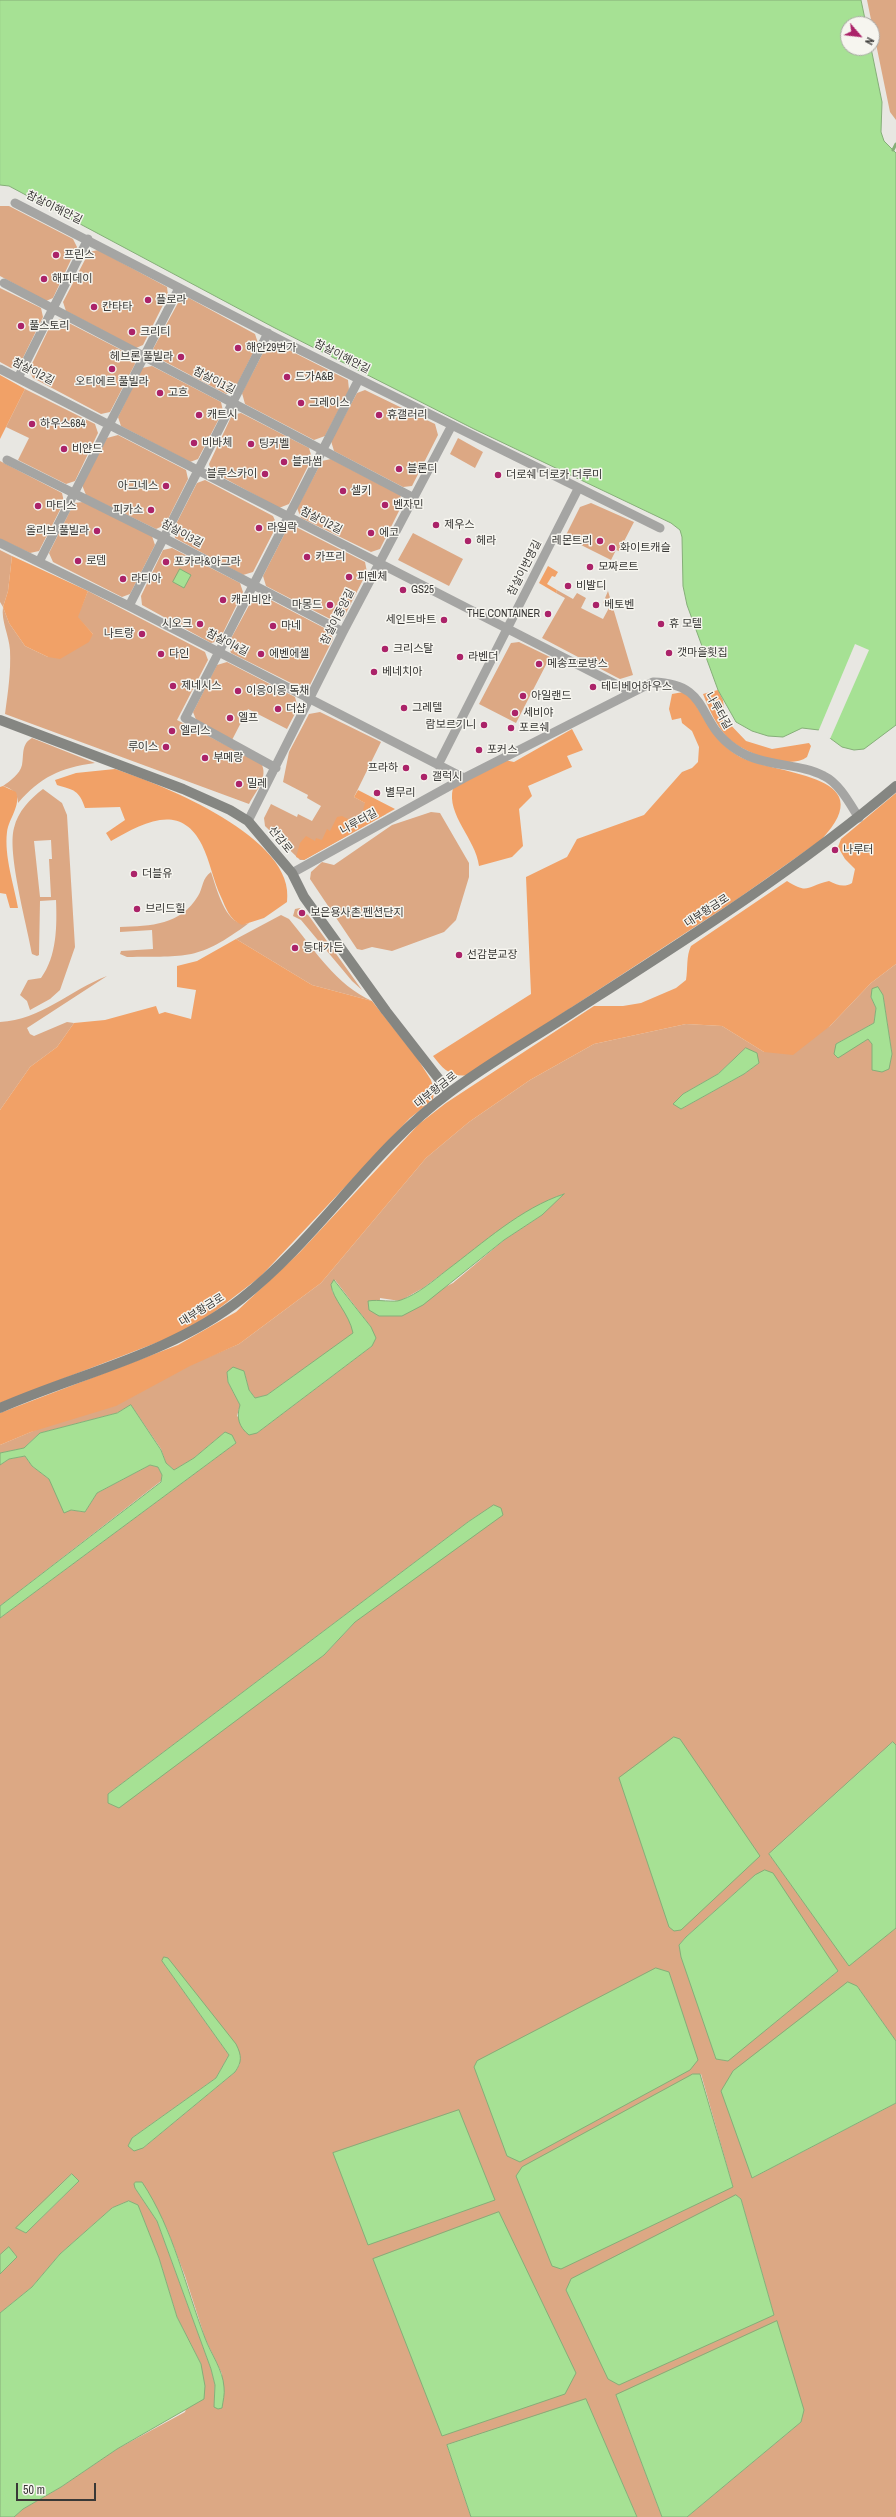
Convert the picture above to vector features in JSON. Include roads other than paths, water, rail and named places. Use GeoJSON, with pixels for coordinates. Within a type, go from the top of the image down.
{"type":"FeatureCollection","features":[{"type":"Feature","properties":{"kind":"main road","name":"선감로"},"geometry":{"type":"LineString","coordinates":[[0,720],[183,789],[230,810],[248,822],[292,873],[304,897],[386,1011],[449,1092]]}},
{"type":"Feature","properties":{"kind":"main road","name":"대부황금로"},"geometry":{"type":"LineString","coordinates":[[0,1408],[172,1341],[225,1311],[259,1284],[286,1258],[401,1135],[449,1092],[771,883],[859,818],[896,786]]}},
{"type":"Feature","properties":{"kind":"street","name":"참살이해안길"},"geometry":{"type":"LineString","coordinates":[[15,203],[88,239],[179,288],[359,379],[578,489],[660,528]]}},
{"type":"Feature","properties":{"kind":"street"},"geometry":{"type":"LineString","coordinates":[[18,378],[88,239]]}},
{"type":"Feature","properties":{"kind":"street","name":"참살이1길"},"geometry":{"type":"LineString","coordinates":[[4,284],[143,358],[414,498]]}},
{"type":"Feature","properties":{"kind":"street"},"geometry":{"type":"LineString","coordinates":[[39,562],[179,288]]}},
{"type":"Feature","properties":{"kind":"street"},"geometry":{"type":"LineString","coordinates":[[129,606],[268,333]]}},
{"type":"Feature","properties":{"kind":"street","name":"참살이2길"},"geometry":{"type":"LineString","coordinates":[[0,369],[507,630],[631,692]]}},
{"type":"Feature","properties":{"kind":"street"},"geometry":{"type":"LineString","coordinates":[[276,768],[185,718],[359,379]]}},
{"type":"Feature","properties":{"kind":"street","name":"참살이중앙길"},"geometry":{"type":"LineString","coordinates":[[248,822],[343,632],[452,425]]}},
{"type":"Feature","properties":{"kind":"street","name":"참살이3길"},"geometry":{"type":"LineString","coordinates":[[7,460],[164,538],[343,632]]}},
{"type":"Feature","properties":{"kind":"street","name":"참살이번영길"},"geometry":{"type":"LineString","coordinates":[[438,765],[578,489]]}},
{"type":"Feature","properties":{"kind":"street","name":"참살이4길"},"geometry":{"type":"LineString","coordinates":[[0,543],[129,606],[464,778]]}},
{"type":"Feature","properties":{"kind":"street","name":"나루터길"},"geometry":{"type":"LineString","coordinates":[[292,873],[464,778],[653,682],[667,682],[684,687],[696,696],[720,739],[741,753],[774,765],[812,771],[825,776],[834,784],[859,818]]}},
{"type":"Feature","properties":{"kind":"waterway"},"geometry":{"type":"LineString","coordinates":[[893,150],[896,144]]}},
{"type":"Feature","properties":{"kind":"place","name":"프린스"},"geometry":{"type":"Point","coordinates":[56,255]}},
{"type":"Feature","properties":{"kind":"place","name":"해피데이"},"geometry":{"type":"Point","coordinates":[44,279]}},
{"type":"Feature","properties":{"kind":"place","name":"플로라"},"geometry":{"type":"Point","coordinates":[148,300]}},
{"type":"Feature","properties":{"kind":"place","name":"칸타타"},"geometry":{"type":"Point","coordinates":[94,307]}},
{"type":"Feature","properties":{"kind":"place","name":"풀스토리"},"geometry":{"type":"Point","coordinates":[21,326]}},
{"type":"Feature","properties":{"kind":"place","name":"크리티"},"geometry":{"type":"Point","coordinates":[132,332]}},
{"type":"Feature","properties":{"kind":"place","name":"해안29번가"},"geometry":{"type":"Point","coordinates":[238,348]}},
{"type":"Feature","properties":{"kind":"place","name":"헤브론 풀빌라"},"geometry":{"type":"Point","coordinates":[181,357]}},
{"type":"Feature","properties":{"kind":"place","name":"오티에르 풀빌라"},"geometry":{"type":"Point","coordinates":[112,369]}},
{"type":"Feature","properties":{"kind":"place","name":"드가A&B"},"geometry":{"type":"Point","coordinates":[287,377]}},
{"type":"Feature","properties":{"kind":"place","name":"고흐"},"geometry":{"type":"Point","coordinates":[160,393]}},
{"type":"Feature","properties":{"kind":"place","name":"그레이스"},"geometry":{"type":"Point","coordinates":[301,403]}},
{"type":"Feature","properties":{"kind":"place","name":"캐트시"},"geometry":{"type":"Point","coordinates":[199,415]}},
{"type":"Feature","properties":{"kind":"place","name":"휴갤러리"},"geometry":{"type":"Point","coordinates":[379,415]}},
{"type":"Feature","properties":{"kind":"place","name":"하우스684"},"geometry":{"type":"Point","coordinates":[32,424]}},
{"type":"Feature","properties":{"kind":"place","name":"비바체"},"geometry":{"type":"Point","coordinates":[194,443]}},
{"type":"Feature","properties":{"kind":"place","name":"팅커벨"},"geometry":{"type":"Point","coordinates":[251,444]}},
{"type":"Feature","properties":{"kind":"place","name":"비얀드"},"geometry":{"type":"Point","coordinates":[64,449]}},
{"type":"Feature","properties":{"kind":"place","name":"블라썸"},"geometry":{"type":"Point","coordinates":[284,462]}},
{"type":"Feature","properties":{"kind":"place","name":"블론디"},"geometry":{"type":"Point","coordinates":[399,469]}},
{"type":"Feature","properties":{"kind":"place","name":"블루스카이"},"geometry":{"type":"Point","coordinates":[265,474]}},
{"type":"Feature","properties":{"kind":"place","name":"더로쉐 더로카 더루미"},"geometry":{"type":"Point","coordinates":[498,475]}},
{"type":"Feature","properties":{"kind":"place","name":"아그네스"},"geometry":{"type":"Point","coordinates":[166,486]}},
{"type":"Feature","properties":{"kind":"place","name":"셀키"},"geometry":{"type":"Point","coordinates":[343,491]}},
{"type":"Feature","properties":{"kind":"place","name":"벤자민"},"geometry":{"type":"Point","coordinates":[385,505]}},
{"type":"Feature","properties":{"kind":"place","name":"마티스"},"geometry":{"type":"Point","coordinates":[38,506]}},
{"type":"Feature","properties":{"kind":"place","name":"피카소"},"geometry":{"type":"Point","coordinates":[151,510]}},
{"type":"Feature","properties":{"kind":"place","name":"제우스"},"geometry":{"type":"Point","coordinates":[436,525]}},
{"type":"Feature","properties":{"kind":"place","name":"라일락"},"geometry":{"type":"Point","coordinates":[259,528]}},
{"type":"Feature","properties":{"kind":"place","name":"올리브 풀빌라"},"geometry":{"type":"Point","coordinates":[97,531]}},
{"type":"Feature","properties":{"kind":"place","name":"에코"},"geometry":{"type":"Point","coordinates":[371,533]}},
{"type":"Feature","properties":{"kind":"place","name":"헤라"},"geometry":{"type":"Point","coordinates":[468,541]}},
{"type":"Feature","properties":{"kind":"place","name":"레몬트리"},"geometry":{"type":"Point","coordinates":[600,541]}},
{"type":"Feature","properties":{"kind":"place","name":"화이트캐슬"},"geometry":{"type":"Point","coordinates":[612,548]}},
{"type":"Feature","properties":{"kind":"place","name":"카프리"},"geometry":{"type":"Point","coordinates":[307,557]}},
{"type":"Feature","properties":{"kind":"place","name":"로뎀"},"geometry":{"type":"Point","coordinates":[78,561]}},
{"type":"Feature","properties":{"kind":"place","name":"포카라&아그라"},"geometry":{"type":"Point","coordinates":[166,562]}},
{"type":"Feature","properties":{"kind":"place","name":"모짜르트"},"geometry":{"type":"Point","coordinates":[590,567]}},
{"type":"Feature","properties":{"kind":"place","name":"피렌체"},"geometry":{"type":"Point","coordinates":[349,577]}},
{"type":"Feature","properties":{"kind":"place","name":"라디아"},"geometry":{"type":"Point","coordinates":[123,579]}},
{"type":"Feature","properties":{"kind":"place","name":"비발디"},"geometry":{"type":"Point","coordinates":[568,586]}},
{"type":"Feature","properties":{"kind":"place","name":"GS25"},"geometry":{"type":"Point","coordinates":[403,590]}},
{"type":"Feature","properties":{"kind":"place","name":"캐리비안"},"geometry":{"type":"Point","coordinates":[223,600]}},
{"type":"Feature","properties":{"kind":"place","name":"마몽드"},"geometry":{"type":"Point","coordinates":[330,605]}},
{"type":"Feature","properties":{"kind":"place","name":"베토벤"},"geometry":{"type":"Point","coordinates":[596,605]}},
{"type":"Feature","properties":{"kind":"place","name":"THE CONTAINER"},"geometry":{"type":"Point","coordinates":[548,614]}},
{"type":"Feature","properties":{"kind":"place","name":"세인트바트"},"geometry":{"type":"Point","coordinates":[444,620]}},
{"type":"Feature","properties":{"kind":"place","name":"시오크"},"geometry":{"type":"Point","coordinates":[200,624]}},
{"type":"Feature","properties":{"kind":"place","name":"휴 모텔"},"geometry":{"type":"Point","coordinates":[661,624]}},
{"type":"Feature","properties":{"kind":"place","name":"마네"},"geometry":{"type":"Point","coordinates":[273,626]}},
{"type":"Feature","properties":{"kind":"place","name":"나트랑"},"geometry":{"type":"Point","coordinates":[142,634]}},
{"type":"Feature","properties":{"kind":"place","name":"크리스탈"},"geometry":{"type":"Point","coordinates":[385,649]}},
{"type":"Feature","properties":{"kind":"place","name":"갯마을횟집"},"geometry":{"type":"Point","coordinates":[669,653]}},
{"type":"Feature","properties":{"kind":"place","name":"다인"},"geometry":{"type":"Point","coordinates":[161,654]}},
{"type":"Feature","properties":{"kind":"place","name":"에벤에셀"},"geometry":{"type":"Point","coordinates":[261,654]}},
{"type":"Feature","properties":{"kind":"place","name":"라벤더"},"geometry":{"type":"Point","coordinates":[460,657]}},
{"type":"Feature","properties":{"kind":"place","name":"메송프로방스"},"geometry":{"type":"Point","coordinates":[539,664]}},
{"type":"Feature","properties":{"kind":"place","name":"베네치아"},"geometry":{"type":"Point","coordinates":[374,672]}},
{"type":"Feature","properties":{"kind":"place","name":"제네시스"},"geometry":{"type":"Point","coordinates":[173,686]}},
{"type":"Feature","properties":{"kind":"place","name":"테디베어하우스"},"geometry":{"type":"Point","coordinates":[593,687]}},
{"type":"Feature","properties":{"kind":"place","name":"이응이응 독채"},"geometry":{"type":"Point","coordinates":[238,691]}},
{"type":"Feature","properties":{"kind":"place","name":"아일랜드"},"geometry":{"type":"Point","coordinates":[523,696]}},
{"type":"Feature","properties":{"kind":"place","name":"그레텔"},"geometry":{"type":"Point","coordinates":[404,708]}},
{"type":"Feature","properties":{"kind":"place","name":"더샵"},"geometry":{"type":"Point","coordinates":[278,709]}},
{"type":"Feature","properties":{"kind":"place","name":"세비야"},"geometry":{"type":"Point","coordinates":[515,713]}},
{"type":"Feature","properties":{"kind":"place","name":"엘프"},"geometry":{"type":"Point","coordinates":[230,718]}},
{"type":"Feature","properties":{"kind":"place","name":"람보르기니"},"geometry":{"type":"Point","coordinates":[484,725]}},
{"type":"Feature","properties":{"kind":"place","name":"포르쉐"},"geometry":{"type":"Point","coordinates":[511,728]}},
{"type":"Feature","properties":{"kind":"place","name":"엘리스"},"geometry":{"type":"Point","coordinates":[172,731]}},
{"type":"Feature","properties":{"kind":"place","name":"루이스"},"geometry":{"type":"Point","coordinates":[166,747]}},
{"type":"Feature","properties":{"kind":"place","name":"포커스"},"geometry":{"type":"Point","coordinates":[479,750]}},
{"type":"Feature","properties":{"kind":"place","name":"부메랑"},"geometry":{"type":"Point","coordinates":[205,758]}},
{"type":"Feature","properties":{"kind":"place","name":"프라하"},"geometry":{"type":"Point","coordinates":[406,768]}},
{"type":"Feature","properties":{"kind":"place","name":"갤럭시"},"geometry":{"type":"Point","coordinates":[424,777]}},
{"type":"Feature","properties":{"kind":"place","name":"밀레"},"geometry":{"type":"Point","coordinates":[239,784]}},
{"type":"Feature","properties":{"kind":"place","name":"별무리"},"geometry":{"type":"Point","coordinates":[377,793]}},
{"type":"Feature","properties":{"kind":"place","name":"나루터"},"geometry":{"type":"Point","coordinates":[835,850]}},
{"type":"Feature","properties":{"kind":"place","name":"더블유"},"geometry":{"type":"Point","coordinates":[134,874]}},
{"type":"Feature","properties":{"kind":"place","name":"브리드힐"},"geometry":{"type":"Point","coordinates":[137,909]}},
{"type":"Feature","properties":{"kind":"place","name":"보은용사촌.펜션단지"},"geometry":{"type":"Point","coordinates":[302,913]}},
{"type":"Feature","properties":{"kind":"place","name":"등대가든"},"geometry":{"type":"Point","coordinates":[295,948]}},
{"type":"Feature","properties":{"kind":"place","name":"선감분교장"},"geometry":{"type":"Point","coordinates":[459,955]}}]}
